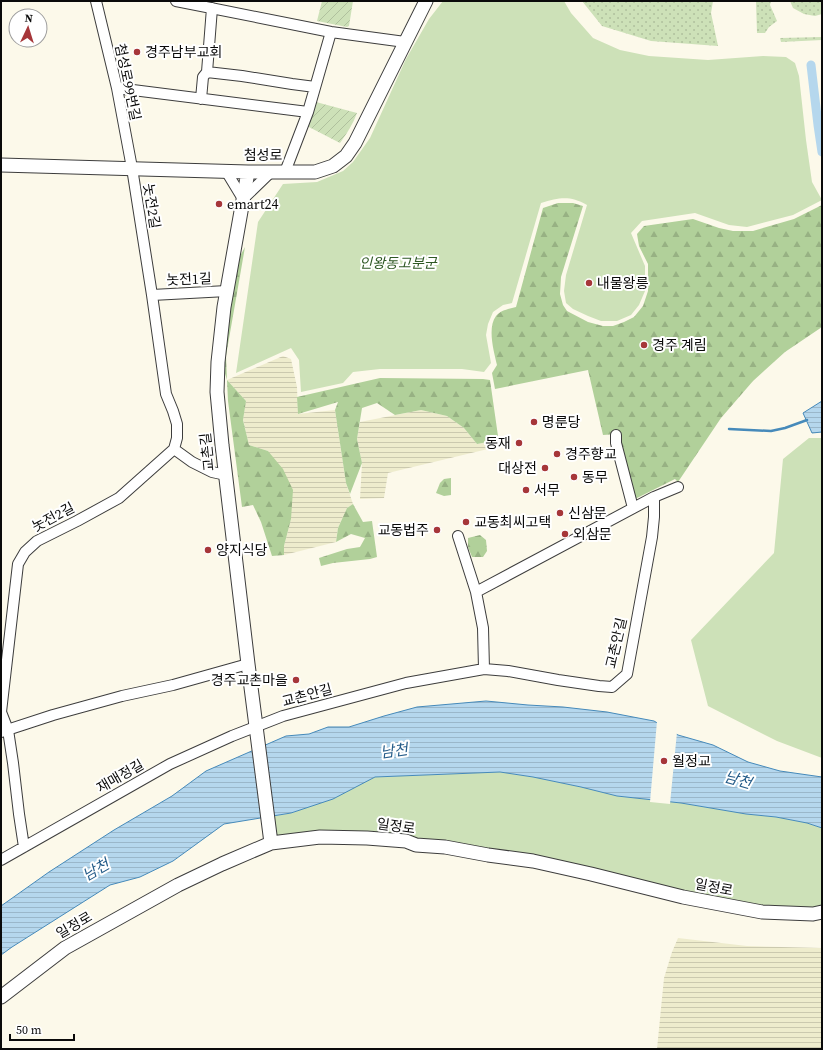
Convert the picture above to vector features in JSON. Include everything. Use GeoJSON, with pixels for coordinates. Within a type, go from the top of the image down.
{"type":"FeatureCollection","features":[{"type":"Feature","properties":{"kind":"street","name":"첨성로99번길"},"geometry":{"type":"LineString","coordinates":[[96,1],[117,88],[132,168]]}},
{"type":"Feature","properties":{"kind":"street"},"geometry":{"type":"LineString","coordinates":[[176,1],[217,6],[331,32],[405,42]]}},
{"type":"Feature","properties":{"kind":"street","name":"첨성로"},"geometry":{"type":"LineString","coordinates":[[1,165],[248,172],[315,172],[333,166],[346,156],[355,143],[426,1]]}},
{"type":"Feature","properties":{"kind":"street"},"geometry":{"type":"LineString","coordinates":[[201,99],[203,77],[208,72],[217,6]]}},
{"type":"Feature","properties":{"kind":"street"},"geometry":{"type":"LineString","coordinates":[[226,171],[243,199],[279,172],[308,112],[331,32]]}},
{"type":"Feature","properties":{"kind":"street"},"geometry":{"type":"LineString","coordinates":[[208,72],[315,87]]}},
{"type":"Feature","properties":{"kind":"street"},"geometry":{"type":"LineString","coordinates":[[117,88],[308,112]]}},
{"type":"Feature","properties":{"kind":"street","name":"놋전2길"},"geometry":{"type":"LineString","coordinates":[[24,847],[13,763],[4,731],[1,712],[18,564],[24,552],[37,541],[119,498],[174,449],[178,438],[177,424],[166,394],[132,168]]}},
{"type":"Feature","properties":{"kind":"street","name":"교촌길"},"geometry":{"type":"LineString","coordinates":[[248,172],[224,308],[218,362],[217,392],[248,664],[271,843]]}},
{"type":"Feature","properties":{"kind":"street","name":"놋전1길"},"geometry":{"type":"LineString","coordinates":[[152,295],[227,291]]}},
{"type":"Feature","properties":{"kind":"street"},"geometry":{"type":"LineString","coordinates":[[616,435],[616,443],[633,508]]}},
{"type":"Feature","properties":{"kind":"street"},"geometry":{"type":"LineString","coordinates":[[174,449],[192,462],[212,472],[226,475]]}},
{"type":"Feature","properties":{"kind":"street"},"geometry":{"type":"LineString","coordinates":[[476,592],[654,497],[678,487]]}},
{"type":"Feature","properties":{"kind":"street","name":"교촌안길"},"geometry":{"type":"LineString","coordinates":[[257,729],[283,716],[406,683],[484,669],[508,671],[558,680],[612,687],[627,674],[652,537],[654,497]]}},
{"type":"Feature","properties":{"kind":"street"},"geometry":{"type":"LineString","coordinates":[[458,536],[476,592],[483,628],[484,669]]}},
{"type":"Feature","properties":{"kind":"street"},"geometry":{"type":"LineString","coordinates":[[4,731],[122,696],[173,685],[248,664]]}},
{"type":"Feature","properties":{"kind":"street","name":"재매정길"},"geometry":{"type":"LineString","coordinates":[[1,860],[170,764],[232,736],[257,729]]}},
{"type":"Feature","properties":{"kind":"street","name":"일정로"},"geometry":{"type":"LineString","coordinates":[[1,997],[65,948],[178,885],[271,843],[320,837],[406,841],[416,845],[445,847],[539,863],[591,874],[683,897],[762,912],[813,914],[822,912]]}},
{"type":"Feature","properties":{"kind":"shaded area"},"geometry":{"type":"Polygon","coordinates":[[[283,356],[291,359],[297,387],[298,414],[335,410],[346,483],[353,504],[347,508],[338,528],[336,542],[284,555],[284,546],[291,519],[268,451],[249,445],[243,419],[246,401],[227,380],[283,356]]]}},
{"type":"Feature","properties":{"kind":"shaded area"},"geometry":{"type":"Polygon","coordinates":[[[421,410],[447,416],[464,428],[477,444],[493,441],[492,448],[388,473],[384,498],[360,499],[362,463],[357,439],[360,422],[421,410]]]}},
{"type":"Feature","properties":{"kind":"shaded area"},"geometry":{"type":"Polygon","coordinates":[[[678,938],[747,946],[822,948],[822,1049],[657,1049],[664,978],[678,938]]]}},
{"type":"Feature","properties":{"kind":"green space"},"geometry":{"type":"Polygon","coordinates":[[[322,1],[353,1],[349,26],[347,27],[317,21],[322,1]]]}},
{"type":"Feature","properties":{"kind":"green space","name":"인왕동고분군"},"geometry":{"type":"Polygon","coordinates":[[[443,1],[564,1],[571,13],[593,38],[620,50],[649,56],[708,60],[763,56],[786,57],[795,63],[799,76],[812,182],[822,200],[793,215],[747,227],[729,225],[695,213],[642,221],[631,233],[645,266],[645,291],[639,305],[631,315],[617,321],[601,321],[573,309],[566,303],[564,291],[566,275],[587,205],[575,200],[564,198],[541,203],[512,303],[503,305],[493,312],[488,324],[486,335],[491,363],[484,372],[462,369],[380,369],[353,372],[343,383],[301,392],[299,360],[291,348],[236,373],[258,222],[283,184],[317,182],[343,171],[353,162],[370,138],[406,59],[429,19],[443,1]]]}},
{"type":"Feature","properties":{"kind":"green space"},"geometry":{"type":"Polygon","coordinates":[[[582,1],[713,1],[711,13],[718,46],[651,41],[602,26],[582,1]]]}},
{"type":"Feature","properties":{"kind":"green space"},"geometry":{"type":"Polygon","coordinates":[[[756,1],[771,1],[770,5],[777,21],[769,27],[765,33],[757,33],[756,1]]]}},
{"type":"Feature","properties":{"kind":"green space"},"geometry":{"type":"Polygon","coordinates":[[[790,1],[822,1],[822,14],[815,16],[804,14],[793,8],[790,1]]]}},
{"type":"Feature","properties":{"kind":"green space"},"geometry":{"type":"Polygon","coordinates":[[[822,37],[822,40],[781,42],[780,38],[822,37]]]}},
{"type":"Feature","properties":{"kind":"green space"},"geometry":{"type":"Polygon","coordinates":[[[316,102],[357,113],[354,121],[340,143],[307,126],[316,102]]]}},
{"type":"Feature","properties":{"kind":"green space","name":"경주 계림"},"geometry":{"type":"Polygon","coordinates":[[[558,203],[573,203],[583,206],[561,277],[560,294],[563,305],[567,311],[588,322],[603,326],[613,326],[634,317],[643,306],[648,291],[648,264],[639,246],[637,234],[644,226],[693,219],[733,231],[753,231],[794,219],[822,205],[822,327],[785,352],[753,381],[721,418],[678,482],[675,479],[635,499],[617,434],[603,435],[588,370],[495,389],[492,373],[497,365],[492,340],[493,321],[500,312],[516,307],[543,208],[558,203]]]}},
{"type":"Feature","properties":{"kind":"green space"},"geometry":{"type":"Polygon","coordinates":[[[245,247],[226,356],[227,380],[223,367],[228,325],[239,258],[245,247]]]}},
{"type":"Feature","properties":{"kind":"green space"},"geometry":{"type":"Polygon","coordinates":[[[380,378],[490,380],[498,436],[493,441],[477,444],[464,428],[447,416],[421,410],[395,415],[377,403],[362,408],[357,439],[362,463],[350,494],[346,483],[335,410],[338,402],[298,414],[297,397],[380,378]]]}},
{"type":"Feature","properties":{"kind":"green space"},"geometry":{"type":"Polygon","coordinates":[[[227,380],[246,401],[243,420],[249,445],[268,451],[283,469],[293,490],[291,519],[284,546],[284,555],[272,556],[261,522],[253,505],[242,507],[228,401],[227,380]]]}},
{"type":"Feature","properties":{"kind":"green space"},"geometry":{"type":"Polygon","coordinates":[[[809,438],[822,438],[822,758],[777,741],[708,706],[691,640],[774,553],[783,459],[809,438]]]}},
{"type":"Feature","properties":{"kind":"green space"},"geometry":{"type":"Polygon","coordinates":[[[451,478],[451,495],[444,496],[436,493],[440,483],[444,479],[451,478]]]}},
{"type":"Feature","properties":{"kind":"green space"},"geometry":{"type":"Polygon","coordinates":[[[353,504],[363,522],[372,521],[377,557],[321,566],[319,558],[347,549],[360,547],[365,538],[351,534],[336,542],[338,528],[347,508],[353,504]]]}},
{"type":"Feature","properties":{"kind":"green space"},"geometry":{"type":"Polygon","coordinates":[[[480,535],[486,540],[487,551],[483,557],[472,557],[468,547],[468,538],[480,535]]]}},
{"type":"Feature","properties":{"kind":"green space"},"geometry":{"type":"Polygon","coordinates":[[[500,772],[533,777],[617,796],[681,803],[746,814],[776,817],[807,823],[822,828],[822,912],[813,914],[646,888],[367,838],[271,843],[268,817],[292,813],[375,777],[500,772]]]}},
{"type":"Feature","properties":{"kind":"water"},"geometry":{"type":"Polygon","coordinates":[[[822,401],[822,432],[812,433],[803,413],[822,401]]]}},
{"type":"Feature","properties":{"kind":"water","name":"남천"},"geometry":{"type":"Polygon","coordinates":[[[486,701],[607,712],[654,721],[678,735],[713,745],[748,762],[780,771],[822,777],[822,828],[807,823],[776,817],[746,814],[681,803],[617,796],[533,777],[500,772],[375,777],[333,799],[291,813],[224,824],[173,861],[140,877],[110,885],[1,955],[1,906],[49,872],[114,830],[172,796],[206,771],[286,736],[309,734],[328,727],[349,727],[417,707],[486,701]]]}},
{"type":"Feature","properties":{"kind":"pier","name":"월정교"},"geometry":{"type":"Polygon","coordinates":[[[657,721],[677,732],[670,804],[650,802],[657,721]]]}},
{"type":"Feature","properties":{"kind":"waterway"},"geometry":{"type":"LineString","coordinates":[[811,65],[822,152]]}},
{"type":"Feature","properties":{"kind":"waterway"},"geometry":{"type":"LineString","coordinates":[[729,429],[771,431],[785,428],[807,420]]}},
{"type":"Feature","properties":{"kind":"place","name":"경주남부교회"},"geometry":{"type":"Point","coordinates":[137,52]}},
{"type":"Feature","properties":{"kind":"place","name":"emart24"},"geometry":{"type":"Point","coordinates":[219,204]}},
{"type":"Feature","properties":{"kind":"place","name":"내물왕릉"},"geometry":{"type":"Point","coordinates":[589,283]}},
{"type":"Feature","properties":{"kind":"place","name":"경주 계림"},"geometry":{"type":"Point","coordinates":[644,345]}},
{"type":"Feature","properties":{"kind":"place","name":"명룬당"},"geometry":{"type":"Point","coordinates":[534,422]}},
{"type":"Feature","properties":{"kind":"place","name":"동재"},"geometry":{"type":"Point","coordinates":[519,443]}},
{"type":"Feature","properties":{"kind":"place","name":"경주향교"},"geometry":{"type":"Point","coordinates":[557,454]}},
{"type":"Feature","properties":{"kind":"place","name":"대상전"},"geometry":{"type":"Point","coordinates":[545,468]}},
{"type":"Feature","properties":{"kind":"place","name":"동무"},"geometry":{"type":"Point","coordinates":[574,477]}},
{"type":"Feature","properties":{"kind":"place","name":"서무"},"geometry":{"type":"Point","coordinates":[526,490]}},
{"type":"Feature","properties":{"kind":"place","name":"신삼문"},"geometry":{"type":"Point","coordinates":[560,513]}},
{"type":"Feature","properties":{"kind":"place","name":"교동최씨고택"},"geometry":{"type":"Point","coordinates":[466,522]}},
{"type":"Feature","properties":{"kind":"place","name":"교동법주"},"geometry":{"type":"Point","coordinates":[437,530]}},
{"type":"Feature","properties":{"kind":"place","name":"외삼문"},"geometry":{"type":"Point","coordinates":[565,534]}},
{"type":"Feature","properties":{"kind":"place","name":"양지식당"},"geometry":{"type":"Point","coordinates":[208,550]}},
{"type":"Feature","properties":{"kind":"place","name":"경주교촌마을"},"geometry":{"type":"Point","coordinates":[296,680]}},
{"type":"Feature","properties":{"kind":"place","name":"월정교"},"geometry":{"type":"Point","coordinates":[664,761]}}]}
